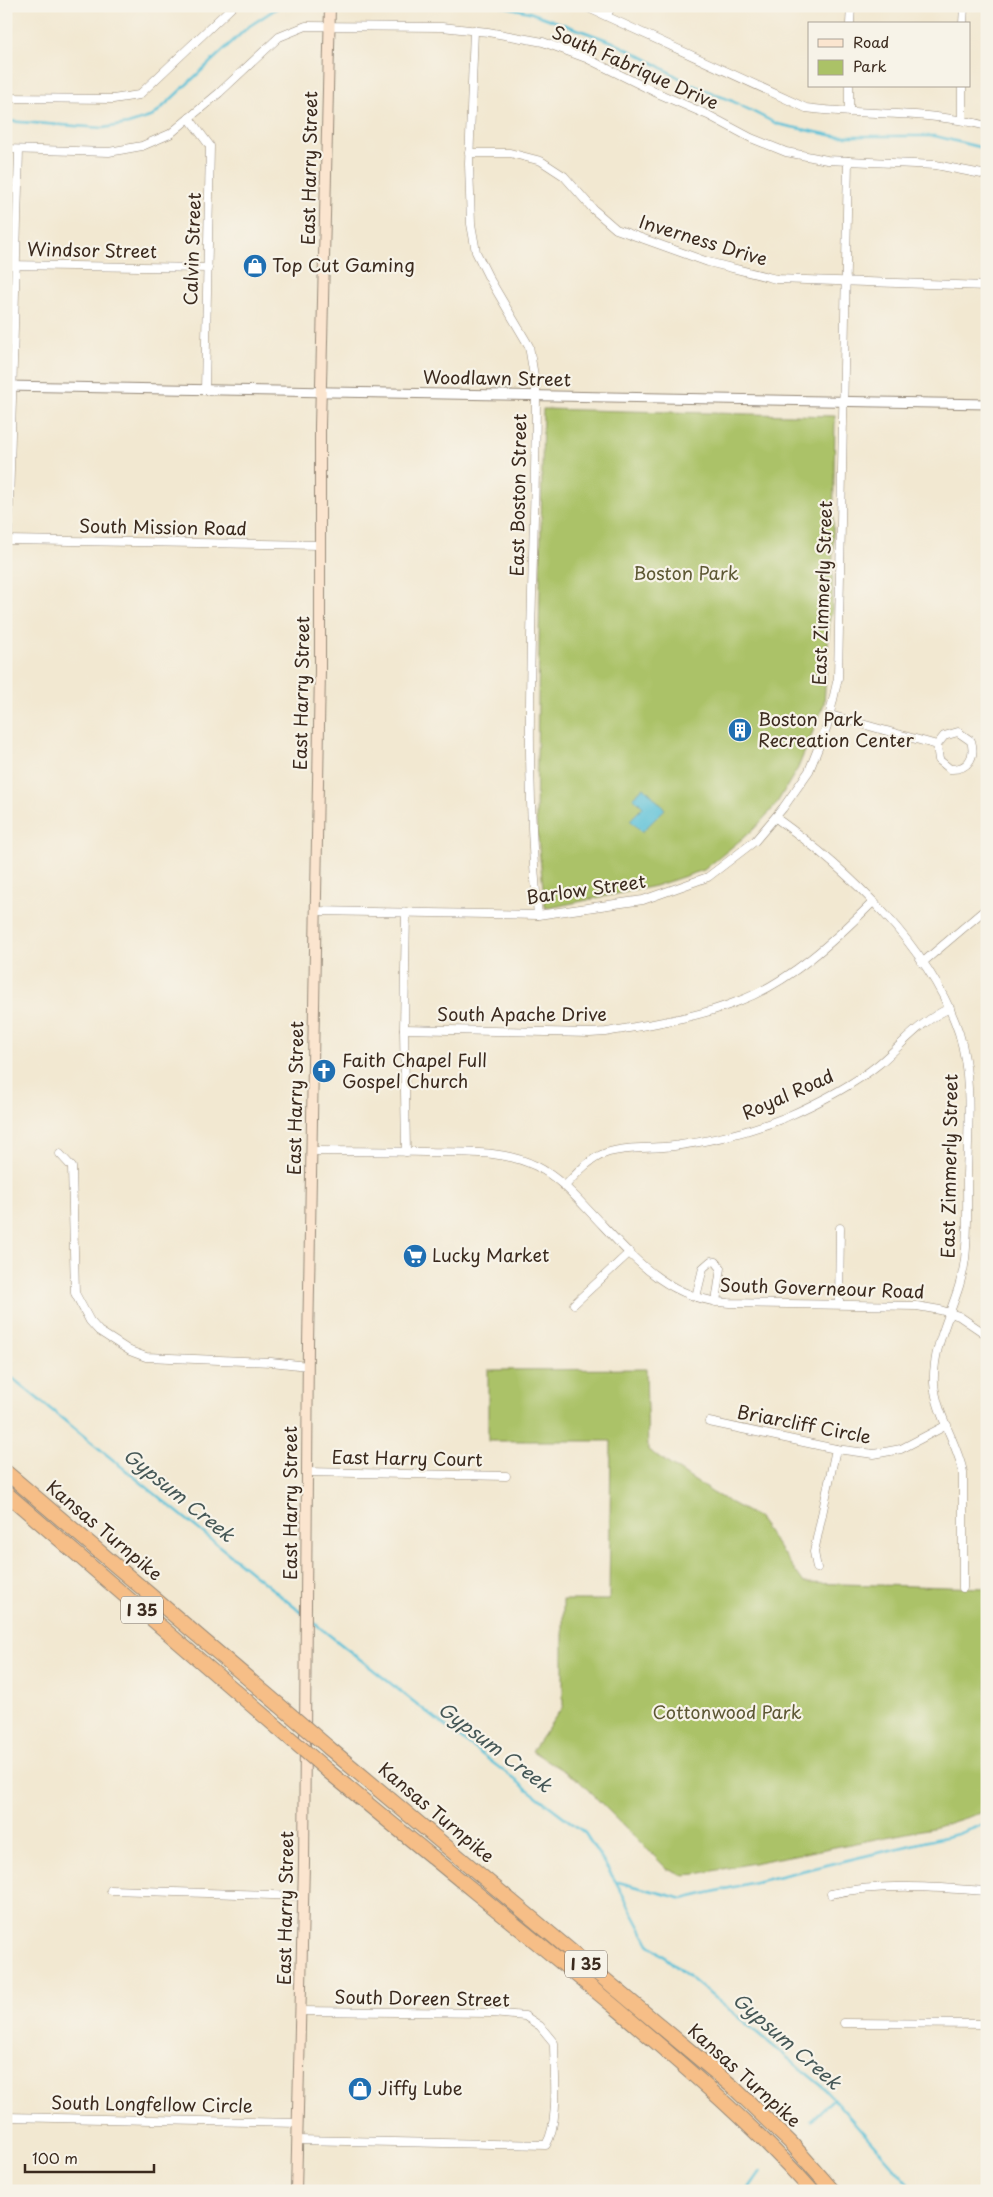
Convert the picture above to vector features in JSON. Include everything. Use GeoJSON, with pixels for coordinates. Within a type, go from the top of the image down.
{"type":"FeatureCollection","features":[{"type":"Feature","properties":{"kind":"highway","name":"Kansas Turnpike"},"geometry":{"type":"LineString","coordinates":[[6,1472],[329,1748],[733,2087],[791,2143],[833,2191]]}},
{"type":"Feature","properties":{"kind":"highway","name":"Kansas Turnpike"},"geometry":{"type":"LineString","coordinates":[[6,1493],[328,1771],[489,1905],[542,1946],[723,2099],[812,2191]]}},
{"type":"Feature","properties":{"kind":"main road","name":"East Harry Street"},"geometry":{"type":"LineString","coordinates":[[296,2191],[303,1896],[321,392],[330,6]]}},
{"type":"Feature","properties":{"kind":"street"},"geometry":{"type":"LineString","coordinates":[[6,98],[113,99],[129,98],[139,94],[233,6]]}},
{"type":"Feature","properties":{"kind":"street","name":"South Fabrique Drive"},"geometry":{"type":"LineString","coordinates":[[584,6],[806,108],[849,112],[914,114],[962,120],[987,126]]}},
{"type":"Feature","properties":{"kind":"street"},"geometry":{"type":"LineString","coordinates":[[607,16],[611,6]]}},
{"type":"Feature","properties":{"kind":"street"},"geometry":{"type":"LineString","coordinates":[[850,22],[851,6]]}},
{"type":"Feature","properties":{"kind":"street"},"geometry":{"type":"LineString","coordinates":[[963,22],[964,6]]}},
{"type":"Feature","properties":{"kind":"street","name":"South Fabrique Drive"},"geometry":{"type":"LineString","coordinates":[[6,150],[109,152],[142,146],[170,134],[219,93],[279,36],[306,26],[442,27],[474,30],[543,42],[586,58],[708,115],[751,138],[786,152],[848,161],[936,165],[987,175]]}},
{"type":"Feature","properties":{"kind":"street","name":"East Boston Street"},"geometry":{"type":"LineString","coordinates":[[474,30],[469,153],[471,224],[476,252],[489,278],[530,346],[536,396],[530,773],[532,858],[538,915]]}},
{"type":"Feature","properties":{"kind":"street"},"geometry":{"type":"LineString","coordinates":[[849,88],[849,112]]}},
{"type":"Feature","properties":{"kind":"street"},"geometry":{"type":"LineString","coordinates":[[962,88],[962,120]]}},
{"type":"Feature","properties":{"kind":"street","name":"Calvin Street"},"geometry":{"type":"LineString","coordinates":[[188,118],[210,146],[204,390]]}},
{"type":"Feature","properties":{"kind":"street"},"geometry":{"type":"LineString","coordinates":[[7,540],[10,386],[19,150]]}},
{"type":"Feature","properties":{"kind":"street","name":"Inverness Drive"},"geometry":{"type":"LineString","coordinates":[[469,153],[510,153],[523,155],[541,162],[564,176],[604,220],[616,228],[649,242],[708,262],[776,279],[845,283],[987,286]]}},
{"type":"Feature","properties":{"kind":"street","name":"East Zimmerly Street"},"geometry":{"type":"LineString","coordinates":[[848,161],[838,678],[830,715],[809,771],[776,818],[851,879],[906,940],[950,1008],[965,1058],[968,1108],[965,1260],[935,1359],[934,1374],[938,1402],[960,1457],[963,1472],[963,1588]]}},
{"type":"Feature","properties":{"kind":"street","name":"Windsor Street"},"geometry":{"type":"LineString","coordinates":[[6,265],[208,268]]}},
{"type":"Feature","properties":{"kind":"street","name":"Woodlawn Street"},"geometry":{"type":"LineString","coordinates":[[10,386],[987,404]]}},
{"type":"Feature","properties":{"kind":"street","name":"South Mission Road"},"geometry":{"type":"LineString","coordinates":[[7,540],[320,545]]}},
{"type":"Feature","properties":{"kind":"street"},"geometry":{"type":"LineString","coordinates":[[830,715],[937,746]]}},
{"type":"Feature","properties":{"kind":"street"},"geometry":{"type":"LineString","coordinates":[[958,732],[971,741],[973,755],[971,760],[962,768],[950,769],[939,760],[937,746],[947,734],[958,732]]}},
{"type":"Feature","properties":{"kind":"street","name":"Barlow Street"},"geometry":{"type":"LineString","coordinates":[[315,911],[538,915],[643,900],[708,877],[755,840],[776,818]]}},
{"type":"Feature","properties":{"kind":"street","name":"South Apache Drive"},"geometry":{"type":"LineString","coordinates":[[404,1030],[590,1033],[640,1026],[712,1011],[741,1001],[783,978],[823,948],[873,902]]}},
{"type":"Feature","properties":{"kind":"street"},"geometry":{"type":"LineString","coordinates":[[922,964],[987,908]]}},
{"type":"Feature","properties":{"kind":"street"},"geometry":{"type":"LineString","coordinates":[[406,912],[404,1030],[406,1152]]}},
{"type":"Feature","properties":{"kind":"street","name":"Royal Road"},"geometry":{"type":"LineString","coordinates":[[565,1186],[589,1163],[608,1153],[674,1146],[717,1138],[747,1131],[785,1117],[861,1077],[889,1055],[923,1022],[950,1008]]}},
{"type":"Feature","properties":{"kind":"street","name":"South Governeour Road"},"geometry":{"type":"LineString","coordinates":[[311,1150],[487,1153],[511,1157],[536,1166],[565,1186],[662,1282],[696,1297],[716,1302],[917,1306],[949,1313],[969,1321],[987,1334]]}},
{"type":"Feature","properties":{"kind":"street"},"geometry":{"type":"LineString","coordinates":[[60,1154],[72,1167],[75,1294],[90,1321],[99,1331],[130,1351],[146,1357],[271,1362],[308,1366]]}},
{"type":"Feature","properties":{"kind":"street"},"geometry":{"type":"LineString","coordinates":[[840,1228],[840,1304]]}},
{"type":"Feature","properties":{"kind":"street"},"geometry":{"type":"LineString","coordinates":[[574,1304],[630,1252]]}},
{"type":"Feature","properties":{"kind":"street"},"geometry":{"type":"LineString","coordinates":[[696,1297],[703,1268],[711,1261],[720,1264],[721,1268],[716,1302]]}},
{"type":"Feature","properties":{"kind":"street","name":"Briarcliff Circle"},"geometry":{"type":"LineString","coordinates":[[709,1422],[862,1454],[888,1453],[918,1441],[947,1425]]}},
{"type":"Feature","properties":{"kind":"street"},"geometry":{"type":"LineString","coordinates":[[817,1568],[814,1552],[836,1449]]}},
{"type":"Feature","properties":{"kind":"street","name":"East Harry Court"},"geometry":{"type":"LineString","coordinates":[[307,1472],[506,1476]]}},
{"type":"Feature","properties":{"kind":"street"},"geometry":{"type":"LineString","coordinates":[[831,1894],[847,1890],[944,1886],[987,1891]]}},
{"type":"Feature","properties":{"kind":"street"},"geometry":{"type":"LineString","coordinates":[[111,1890],[303,1896]]}},
{"type":"Feature","properties":{"kind":"street","name":"South Doreen Street"},"geometry":{"type":"LineString","coordinates":[[297,2140],[546,2145],[553,2134],[554,2043],[540,2026],[525,2016],[492,2013],[300,2011]]}},
{"type":"Feature","properties":{"kind":"street"},"geometry":{"type":"LineString","coordinates":[[844,2023],[987,2024]]}},
{"type":"Feature","properties":{"kind":"street","name":"South Longfellow Circle"},"geometry":{"type":"LineString","coordinates":[[6,2117],[298,2123]]}},
{"type":"Feature","properties":{"kind":"green space","name":"Boston Park"},"geometry":{"type":"Polygon","coordinates":[[[543,409],[835,416],[832,614],[830,615],[824,704],[798,768],[775,806],[754,829],[704,870],[655,886],[549,908],[545,907],[536,819],[543,409]]]}},
{"type":"Feature","properties":{"kind":"green space","name":"Cottonwood Park"},"geometry":{"type":"Polygon","coordinates":[[[646,1369],[648,1450],[713,1493],[757,1517],[804,1583],[987,1588],[987,1811],[937,1827],[697,1874],[681,1875],[667,1869],[578,1780],[532,1751],[563,1706],[563,1600],[609,1600],[611,1441],[488,1441],[488,1370],[646,1369]]]}},
{"type":"Feature","properties":{"kind":"water"},"geometry":{"type":"Polygon","coordinates":[[[644,787],[665,809],[642,832],[630,820],[643,807],[633,797],[644,787]]]}},
{"type":"Feature","properties":{"kind":"waterway"},"geometry":{"type":"LineString","coordinates":[[6,121],[103,128],[128,124],[153,116],[248,27],[280,6]]}},
{"type":"Feature","properties":{"kind":"waterway"},"geometry":{"type":"LineString","coordinates":[[503,6],[529,12],[613,42],[690,84],[732,101],[777,124],[835,136],[935,136],[987,149]]}},
{"type":"Feature","properties":{"kind":"waterway","name":"Gypsum Creek"},"geometry":{"type":"LineString","coordinates":[[6,1373],[303,1614]]}},
{"type":"Feature","properties":{"kind":"waterway","name":"Gypsum Creek"},"geometry":{"type":"LineString","coordinates":[[309,1619],[585,1833],[616,1882],[649,1944],[823,2087],[915,2191]]}},
{"type":"Feature","properties":{"kind":"waterway"},"geometry":{"type":"LineString","coordinates":[[618,1882],[683,1899],[958,1834],[987,1823]]}},
{"type":"Feature","properties":{"kind":"waterway"},"geometry":{"type":"LineString","coordinates":[[811,2120],[833,2099]]}},
{"type":"Feature","properties":{"kind":"waterway"},"geometry":{"type":"LineString","coordinates":[[747,2191],[761,2171]]}},
{"type":"Feature","properties":{"kind":"place","name":"Top Cut Gaming"},"geometry":{"type":"Point","coordinates":[255,266]}},
{"type":"Feature","properties":{"kind":"place","name":"Boston Park Recreation Center"},"geometry":{"type":"Point","coordinates":[740,730]}},
{"type":"Feature","properties":{"kind":"place","name":"Faith Chapel Full Gospel Church"},"geometry":{"type":"Point","coordinates":[324,1071]}},
{"type":"Feature","properties":{"kind":"place","name":"Lucky Market"},"geometry":{"type":"Point","coordinates":[415,1256]}},
{"type":"Feature","properties":{"kind":"place","name":"Jiffy Lube"},"geometry":{"type":"Point","coordinates":[360,2089]}}]}
